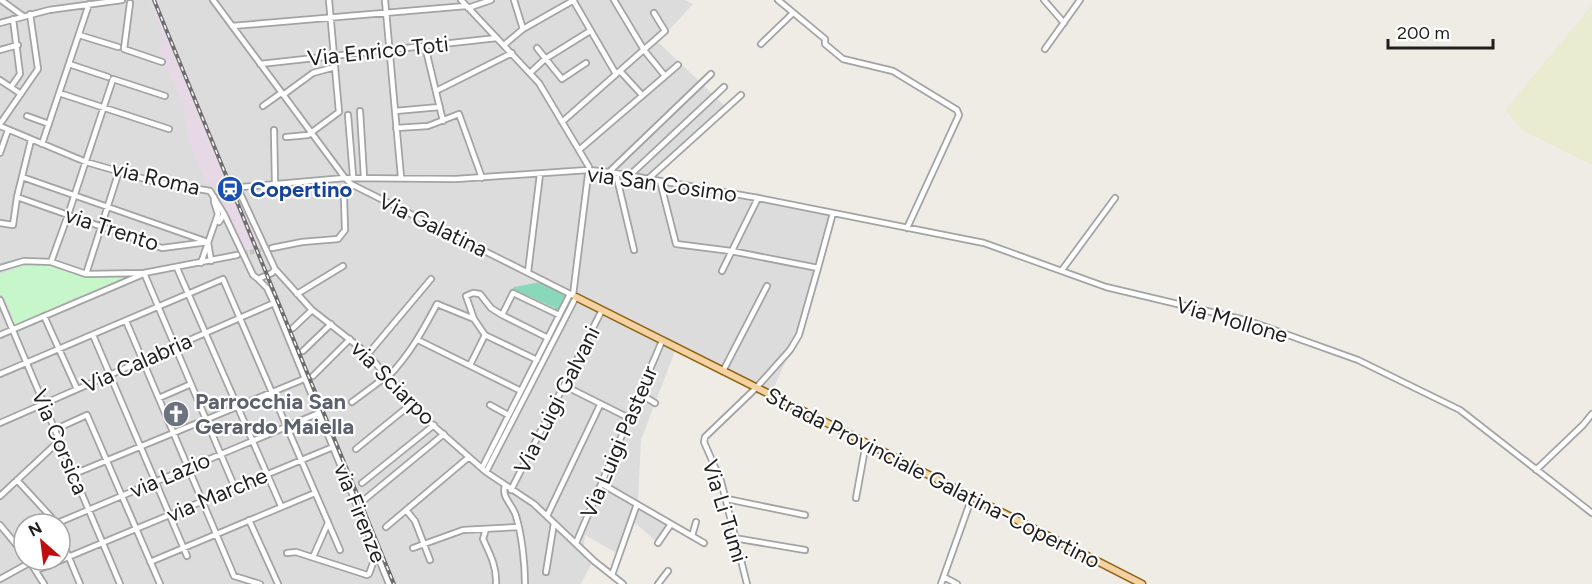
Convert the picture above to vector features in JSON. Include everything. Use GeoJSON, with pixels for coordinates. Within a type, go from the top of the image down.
{"type":"FeatureCollection","features":[{"type":"Feature","properties":{"kind":"main road","name":"Strada Provinciale Galatina-Copertino"},"geometry":{"type":"LineString","coordinates":[[573,295],[1142,584]]}},
{"type":"Feature","properties":{"kind":"street"},"geometry":{"type":"LineString","coordinates":[[1,0],[24,16]]}},
{"type":"Feature","properties":{"kind":"street"},"geometry":{"type":"LineString","coordinates":[[73,0],[80,5]]}},
{"type":"Feature","properties":{"kind":"street"},"geometry":{"type":"LineString","coordinates":[[0,23],[30,14],[122,0]]}},
{"type":"Feature","properties":{"kind":"street","name":"Via Galatina"},"geometry":{"type":"LineString","coordinates":[[213,0],[351,184],[573,295]]}},
{"type":"Feature","properties":{"kind":"street"},"geometry":{"type":"LineString","coordinates":[[286,137],[308,135],[339,112],[329,0]]}},
{"type":"Feature","properties":{"kind":"street"},"geometry":{"type":"LineString","coordinates":[[385,0],[401,177]]}},
{"type":"Feature","properties":{"kind":"street"},"geometry":{"type":"LineString","coordinates":[[461,0],[545,91],[589,167],[573,295],[484,470]]}},
{"type":"Feature","properties":{"kind":"street"},"geometry":{"type":"LineString","coordinates":[[232,26],[467,7],[491,0]]}},
{"type":"Feature","properties":{"kind":"street"},"geometry":{"type":"LineString","coordinates":[[514,0],[523,29]]}},
{"type":"Feature","properties":{"kind":"street"},"geometry":{"type":"LineString","coordinates":[[504,45],[523,29],[574,0],[590,32],[618,72],[642,95]]}},
{"type":"Feature","properties":{"kind":"street"},"geometry":{"type":"LineString","coordinates":[[614,0],[644,50],[665,76]]}},
{"type":"Feature","properties":{"kind":"street"},"geometry":{"type":"LineString","coordinates":[[778,0],[825,39],[825,44],[843,59],[893,71],[957,110],[959,115],[907,228]]}},
{"type":"Feature","properties":{"kind":"street"},"geometry":{"type":"LineString","coordinates":[[1044,0],[1064,23]]}},
{"type":"Feature","properties":{"kind":"street"},"geometry":{"type":"LineString","coordinates":[[1045,49],[1080,0]]}},
{"type":"Feature","properties":{"kind":"street"},"geometry":{"type":"LineString","coordinates":[[130,3],[124,49],[162,62]]}},
{"type":"Feature","properties":{"kind":"street"},"geometry":{"type":"LineString","coordinates":[[42,144],[89,4]]}},
{"type":"Feature","properties":{"kind":"street"},"geometry":{"type":"LineString","coordinates":[[761,44],[793,13]]}},
{"type":"Feature","properties":{"kind":"street"},"geometry":{"type":"LineString","coordinates":[[0,125],[38,69],[30,14]]}},
{"type":"Feature","properties":{"kind":"street"},"geometry":{"type":"LineString","coordinates":[[562,122],[665,31],[654,14]]}},
{"type":"Feature","properties":{"kind":"street"},"geometry":{"type":"LineString","coordinates":[[11,87],[20,74],[13,19]]}},
{"type":"Feature","properties":{"kind":"street"},"geometry":{"type":"LineString","coordinates":[[530,73],[545,59],[590,32]]}},
{"type":"Feature","properties":{"kind":"street"},"geometry":{"type":"LineString","coordinates":[[79,35],[118,47]]}},
{"type":"Feature","properties":{"kind":"street","name":"Via Enrico Toti"},"geometry":{"type":"LineString","coordinates":[[260,64],[497,38]]}},
{"type":"Feature","properties":{"kind":"street"},"geometry":{"type":"LineString","coordinates":[[0,50],[18,45]]}},
{"type":"Feature","properties":{"kind":"street"},"geometry":{"type":"LineString","coordinates":[[425,46],[443,121]]}},
{"type":"Feature","properties":{"kind":"street"},"geometry":{"type":"LineString","coordinates":[[537,48],[562,79],[586,63]]}},
{"type":"Feature","properties":{"kind":"street"},"geometry":{"type":"LineString","coordinates":[[436,91],[512,53]]}},
{"type":"Feature","properties":{"kind":"street"},"geometry":{"type":"LineString","coordinates":[[69,64],[165,96]]}},
{"type":"Feature","properties":{"kind":"street"},"geometry":{"type":"LineString","coordinates":[[579,150],[678,65]]}},
{"type":"Feature","properties":{"kind":"street"},"geometry":{"type":"LineString","coordinates":[[263,106],[313,73],[335,68]]}},
{"type":"Feature","properties":{"kind":"street"},"geometry":{"type":"LineString","coordinates":[[609,172],[711,74]]}},
{"type":"Feature","properties":{"kind":"street"},"geometry":{"type":"LineString","coordinates":[[51,262],[86,162],[110,78]]}},
{"type":"Feature","properties":{"kind":"street"},"geometry":{"type":"LineString","coordinates":[[0,80],[21,94]]}},
{"type":"Feature","properties":{"kind":"street"},"geometry":{"type":"LineString","coordinates":[[629,176],[724,87]]}},
{"type":"Feature","properties":{"kind":"street"},"geometry":{"type":"LineString","coordinates":[[59,93],[168,129]]}},
{"type":"Feature","properties":{"kind":"street"},"geometry":{"type":"LineString","coordinates":[[648,179],[741,95]]}},
{"type":"Feature","properties":{"kind":"street"},"geometry":{"type":"LineString","coordinates":[[395,111],[440,107]]}},
{"type":"Feature","properties":{"kind":"street"},"geometry":{"type":"LineString","coordinates":[[360,111],[364,177]]}},
{"type":"Feature","properties":{"kind":"street"},"geometry":{"type":"LineString","coordinates":[[396,128],[428,126],[459,114],[483,178]]}},
{"type":"Feature","properties":{"kind":"street"},"geometry":{"type":"LineString","coordinates":[[348,115],[353,176]]}},
{"type":"Feature","properties":{"kind":"street"},"geometry":{"type":"LineString","coordinates":[[27,116],[49,124]]}},
{"type":"Feature","properties":{"kind":"street","name":"via Roma"},"geometry":{"type":"LineString","coordinates":[[0,125],[86,162],[152,181],[210,191],[215,196],[253,275],[258,279]]}},
{"type":"Feature","properties":{"kind":"street"},"geometry":{"type":"LineString","coordinates":[[0,151],[8,130]]}},
{"type":"Feature","properties":{"kind":"street"},"geometry":{"type":"LineString","coordinates":[[274,130],[275,183]]}},
{"type":"Feature","properties":{"kind":"street"},"geometry":{"type":"LineString","coordinates":[[0,223],[13,225],[17,197],[31,140]]}},
{"type":"Feature","properties":{"kind":"street","name":"via San Cosimo"},"geometry":{"type":"LineString","coordinates":[[345,178],[353,176],[483,178],[588,170],[758,198],[832,213]]}},
{"type":"Feature","properties":{"kind":"street"},"geometry":{"type":"LineString","coordinates":[[86,274],[119,171]]}},
{"type":"Feature","properties":{"kind":"street"},"geometry":{"type":"LineString","coordinates":[[528,272],[540,174]]}},
{"type":"Feature","properties":{"kind":"street"},"geometry":{"type":"LineString","coordinates":[[616,174],[634,250]]}},
{"type":"Feature","properties":{"kind":"street"},"geometry":{"type":"LineString","coordinates":[[22,177],[208,242]]}},
{"type":"Feature","properties":{"kind":"street"},"geometry":{"type":"LineString","coordinates":[[258,279],[275,269],[239,191],[242,187],[345,178]]}},
{"type":"Feature","properties":{"kind":"street"},"geometry":{"type":"LineString","coordinates":[[660,181],[676,244],[731,251],[818,268]]}},
{"type":"Feature","properties":{"kind":"street"},"geometry":{"type":"LineString","coordinates":[[273,248],[302,242],[338,239],[345,230],[344,198],[351,184]]}},
{"type":"Feature","properties":{"kind":"street"},"geometry":{"type":"LineString","coordinates":[[211,261],[208,242],[218,214],[214,202],[215,196]]}},
{"type":"Feature","properties":{"kind":"street","name":"via Trento"},"geometry":{"type":"LineString","coordinates":[[17,197],[162,248],[208,242]]}},
{"type":"Feature","properties":{"kind":"street"},"geometry":{"type":"LineString","coordinates":[[722,272],[758,198]]}},
{"type":"Feature","properties":{"kind":"street"},"geometry":{"type":"LineString","coordinates":[[1062,270],[1115,198]]}},
{"type":"Feature","properties":{"kind":"street"},"geometry":{"type":"LineString","coordinates":[[756,388],[790,350],[799,335],[832,213]]}},
{"type":"Feature","properties":{"kind":"street","name":"Via Mollone"},"geometry":{"type":"LineString","coordinates":[[832,213],[984,243],[1106,287],[1249,321],[1358,360],[1461,410],[1497,436],[1536,470],[1592,513]]}},
{"type":"Feature","properties":{"kind":"street"},"geometry":{"type":"LineString","coordinates":[[218,214],[224,214]]}},
{"type":"Feature","properties":{"kind":"street"},"geometry":{"type":"LineString","coordinates":[[214,227],[224,214]]}},
{"type":"Feature","properties":{"kind":"street"},"geometry":{"type":"LineString","coordinates":[[219,222],[228,222]]}},
{"type":"Feature","properties":{"kind":"street"},"geometry":{"type":"LineString","coordinates":[[186,246],[187,234]]}},
{"type":"Feature","properties":{"kind":"street"},"geometry":{"type":"LineString","coordinates":[[208,249],[222,259]]}},
{"type":"Feature","properties":{"kind":"street"},"geometry":{"type":"LineString","coordinates":[[201,263],[208,249]]}},
{"type":"Feature","properties":{"kind":"street"},"geometry":{"type":"LineString","coordinates":[[0,269],[24,261],[51,262],[86,274],[144,273],[237,255]]}},
{"type":"Feature","properties":{"kind":"street"},"geometry":{"type":"LineString","coordinates":[[297,294],[343,266]]}},
{"type":"Feature","properties":{"kind":"street"},"geometry":{"type":"LineString","coordinates":[[177,268],[281,506]]}},
{"type":"Feature","properties":{"kind":"street","name":"via Sciarpo"},"geometry":{"type":"LineString","coordinates":[[275,269],[312,310],[368,354],[410,405],[484,470],[534,504],[622,584]]}},
{"type":"Feature","properties":{"kind":"street"},"geometry":{"type":"LineString","coordinates":[[144,273],[235,488]]}},
{"type":"Feature","properties":{"kind":"street"},"geometry":{"type":"LineString","coordinates":[[0,335],[144,273]]}},
{"type":"Feature","properties":{"kind":"street"},"geometry":{"type":"LineString","coordinates":[[0,374],[223,279],[340,550]]}},
{"type":"Feature","properties":{"kind":"street","name":"via Firenze"},"geometry":{"type":"LineString","coordinates":[[258,279],[267,288],[274,303],[389,584]]}},
{"type":"Feature","properties":{"kind":"street"},"geometry":{"type":"LineString","coordinates":[[368,354],[431,279]]}},
{"type":"Feature","properties":{"kind":"street"},"geometry":{"type":"LineString","coordinates":[[723,371],[767,286]]}},
{"type":"Feature","properties":{"kind":"street"},"geometry":{"type":"LineString","coordinates":[[537,360],[485,335],[474,319],[466,296],[473,293],[480,294],[491,308],[548,338]]}},
{"type":"Feature","properties":{"kind":"street"},"geometry":{"type":"LineString","coordinates":[[502,315],[513,293],[560,315]]}},
{"type":"Feature","properties":{"kind":"street"},"geometry":{"type":"LineString","coordinates":[[484,470],[508,415],[560,315],[573,295]]}},
{"type":"Feature","properties":{"kind":"street","name":"Via Corsica"},"geometry":{"type":"LineString","coordinates":[[0,300],[120,584]]}},
{"type":"Feature","properties":{"kind":"street","name":"Via Calabria"},"geometry":{"type":"LineString","coordinates":[[0,423],[274,303]]}},
{"type":"Feature","properties":{"kind":"street"},"geometry":{"type":"LineString","coordinates":[[352,402],[387,377],[406,358],[437,304],[474,319]]}},
{"type":"Feature","properties":{"kind":"street"},"geometry":{"type":"LineString","coordinates":[[293,328],[312,310]]}},
{"type":"Feature","properties":{"kind":"street","name":"Via Luigi Galvani"},"geometry":{"type":"LineString","coordinates":[[512,490],[602,310]]}},
{"type":"Feature","properties":{"kind":"street"},"geometry":{"type":"LineString","coordinates":[[44,316],[77,390]]}},
{"type":"Feature","properties":{"kind":"street"},"geometry":{"type":"LineString","coordinates":[[126,321],[234,576],[260,584]]}},
{"type":"Feature","properties":{"kind":"street"},"geometry":{"type":"LineString","coordinates":[[303,351],[331,324]]}},
{"type":"Feature","properties":{"kind":"street"},"geometry":{"type":"LineString","coordinates":[[93,335],[187,556]]}},
{"type":"Feature","properties":{"kind":"street"},"geometry":{"type":"LineString","coordinates":[[470,365],[485,335]]}},
{"type":"Feature","properties":{"kind":"street"},"geometry":{"type":"LineString","coordinates":[[313,376],[350,339]]}},
{"type":"Feature","properties":{"kind":"street"},"geometry":{"type":"LineString","coordinates":[[418,340],[521,391]]}},
{"type":"Feature","properties":{"kind":"street","name":"Via Luigi Pasteur"},"geometry":{"type":"LineString","coordinates":[[576,543],[662,341]]}},
{"type":"Feature","properties":{"kind":"street"},"geometry":{"type":"LineString","coordinates":[[74,474],[304,379]]}},
{"type":"Feature","properties":{"kind":"street"},"geometry":{"type":"LineString","coordinates":[[159,398],[190,384]]}},
{"type":"Feature","properties":{"kind":"street"},"geometry":{"type":"LineString","coordinates":[[565,386],[629,418]]}},
{"type":"Feature","properties":{"kind":"street","name":"Via Li Tumi"},"geometry":{"type":"LineString","coordinates":[[747,584],[722,481],[704,442],[705,437],[756,388]]}},
{"type":"Feature","properties":{"kind":"street"},"geometry":{"type":"LineString","coordinates":[[640,394],[655,403]]}},
{"type":"Feature","properties":{"kind":"street"},"geometry":{"type":"LineString","coordinates":[[356,449],[410,405]]}},
{"type":"Feature","properties":{"kind":"street"},"geometry":{"type":"LineString","coordinates":[[490,405],[508,415]]}},
{"type":"Feature","properties":{"kind":"street"},"geometry":{"type":"LineString","coordinates":[[547,516],[565,474],[600,405]]}},
{"type":"Feature","properties":{"kind":"street","name":"via Lazio"},"geometry":{"type":"LineString","coordinates":[[72,517],[319,413]]}},
{"type":"Feature","properties":{"kind":"street"},"geometry":{"type":"LineString","coordinates":[[1536,470],[1592,414]]}},
{"type":"Feature","properties":{"kind":"street"},"geometry":{"type":"LineString","coordinates":[[54,430],[87,415],[160,584]]}},
{"type":"Feature","properties":{"kind":"street"},"geometry":{"type":"LineString","coordinates":[[362,483],[434,425]]}},
{"type":"Feature","properties":{"kind":"street"},"geometry":{"type":"LineString","coordinates":[[364,500],[444,434]]}},
{"type":"Feature","properties":{"kind":"street"},"geometry":{"type":"LineString","coordinates":[[0,496],[59,441]]}},
{"type":"Feature","properties":{"kind":"street"},"geometry":{"type":"LineString","coordinates":[[855,498],[866,443]]}},
{"type":"Feature","properties":{"kind":"street","name":"via Marche"},"geometry":{"type":"LineString","coordinates":[[102,543],[333,447]]}},
{"type":"Feature","properties":{"kind":"street"},"geometry":{"type":"LineString","coordinates":[[386,527],[469,457]]}},
{"type":"Feature","properties":{"kind":"street"},"geometry":{"type":"LineString","coordinates":[[18,480],[47,512]]}},
{"type":"Feature","properties":{"kind":"street"},"geometry":{"type":"LineString","coordinates":[[602,484],[704,543]]}},
{"type":"Feature","properties":{"kind":"street"},"geometry":{"type":"LineString","coordinates":[[505,486],[503,491],[516,516],[525,584]]}},
{"type":"Feature","properties":{"kind":"street"},"geometry":{"type":"LineString","coordinates":[[150,562],[315,493]]}},
{"type":"Feature","properties":{"kind":"street"},"geometry":{"type":"LineString","coordinates":[[941,584],[972,497]]}},
{"type":"Feature","properties":{"kind":"street"},"geometry":{"type":"LineString","coordinates":[[727,500],[804,515]]}},
{"type":"Feature","properties":{"kind":"street"},"geometry":{"type":"LineString","coordinates":[[612,575],[637,504]]}},
{"type":"Feature","properties":{"kind":"street"},"geometry":{"type":"LineString","coordinates":[[406,510],[415,521],[430,560]]}},
{"type":"Feature","properties":{"kind":"street"},"geometry":{"type":"LineString","coordinates":[[249,520],[278,584]]}},
{"type":"Feature","properties":{"kind":"street"},"geometry":{"type":"LineString","coordinates":[[692,536],[696,522]]}},
{"type":"Feature","properties":{"kind":"street"},"geometry":{"type":"LineString","coordinates":[[546,572],[554,523]]}},
{"type":"Feature","properties":{"kind":"street"},"geometry":{"type":"LineString","coordinates":[[313,558],[328,524]]}},
{"type":"Feature","properties":{"kind":"street"},"geometry":{"type":"LineString","coordinates":[[658,543],[671,524]]}},
{"type":"Feature","properties":{"kind":"street"},"geometry":{"type":"LineString","coordinates":[[0,525],[12,540]]}},
{"type":"Feature","properties":{"kind":"street"},"geometry":{"type":"LineString","coordinates":[[413,548],[464,530],[518,526]]}},
{"type":"Feature","properties":{"kind":"street"},"geometry":{"type":"LineString","coordinates":[[486,529],[483,539],[497,572],[496,584]]}},
{"type":"Feature","properties":{"kind":"street"},"geometry":{"type":"LineString","coordinates":[[734,538],[805,550]]}},
{"type":"Feature","properties":{"kind":"street"},"geometry":{"type":"LineString","coordinates":[[72,556],[102,543]]}},
{"type":"Feature","properties":{"kind":"street"},"geometry":{"type":"LineString","coordinates":[[287,553],[296,552],[365,575],[369,574],[373,563],[378,559]]}},
{"type":"Feature","properties":{"kind":"street"},"geometry":{"type":"LineString","coordinates":[[72,564],[80,584]]}},
{"type":"Feature","properties":{"kind":"street"},"geometry":{"type":"LineString","coordinates":[[658,584],[668,571]]}},
{"type":"Feature","properties":{"kind":"street"},"geometry":{"type":"LineString","coordinates":[[944,577],[957,584]]}},
{"type":"Feature","properties":{"kind":"street"},"geometry":{"type":"LineString","coordinates":[[2,578],[9,584]]}},
{"type":"Feature","properties":{"kind":"shaded area"},"geometry":{"type":"Polygon","coordinates":[[[0,0],[685,0],[693,4],[658,42],[727,108],[655,176],[832,211],[795,342],[772,391],[677,346],[641,440],[638,500],[673,525],[660,545],[634,522],[622,556],[585,535],[584,546],[592,562],[581,584],[0,584],[0,0]]]}},
{"type":"Feature","properties":{"kind":"shaded area"},"geometry":{"type":"Polygon","coordinates":[[[150,0],[155,0],[159,5],[196,97],[202,102],[201,107],[223,163],[262,247],[244,250],[214,182],[206,184],[188,139],[183,104],[158,50],[165,42],[150,0]]]}},
{"type":"Feature","properties":{"kind":"green space"},"geometry":{"type":"Polygon","coordinates":[[[1592,5],[1592,165],[1522,130],[1505,110],[1592,5]]]}},
{"type":"Feature","properties":{"kind":"green space"},"geometry":{"type":"Polygon","coordinates":[[[29,263],[49,265],[88,277],[121,276],[123,278],[85,298],[82,295],[13,326],[10,319],[13,318],[3,295],[0,295],[0,274],[29,263]]]}},
{"type":"Feature","properties":{"kind":"green space"},"geometry":{"type":"Polygon","coordinates":[[[541,282],[564,294],[566,298],[558,313],[555,308],[513,289],[541,282]]]}},
{"type":"Feature","properties":{"kind":"tunnel"},"geometry":{"type":"LineString","coordinates":[[237,255],[272,248]]}},
{"type":"Feature","properties":{"kind":"railway"},"geometry":{"type":"LineString","coordinates":[[154,0],[394,584]]}},
{"type":"Feature","properties":{"kind":"place","name":"Copertino"},"geometry":{"type":"Point","coordinates":[230,189]}},
{"type":"Feature","properties":{"kind":"place","name":"Parrocchia San Gerardo Maiella"},"geometry":{"type":"Point","coordinates":[176,414]}}]}
